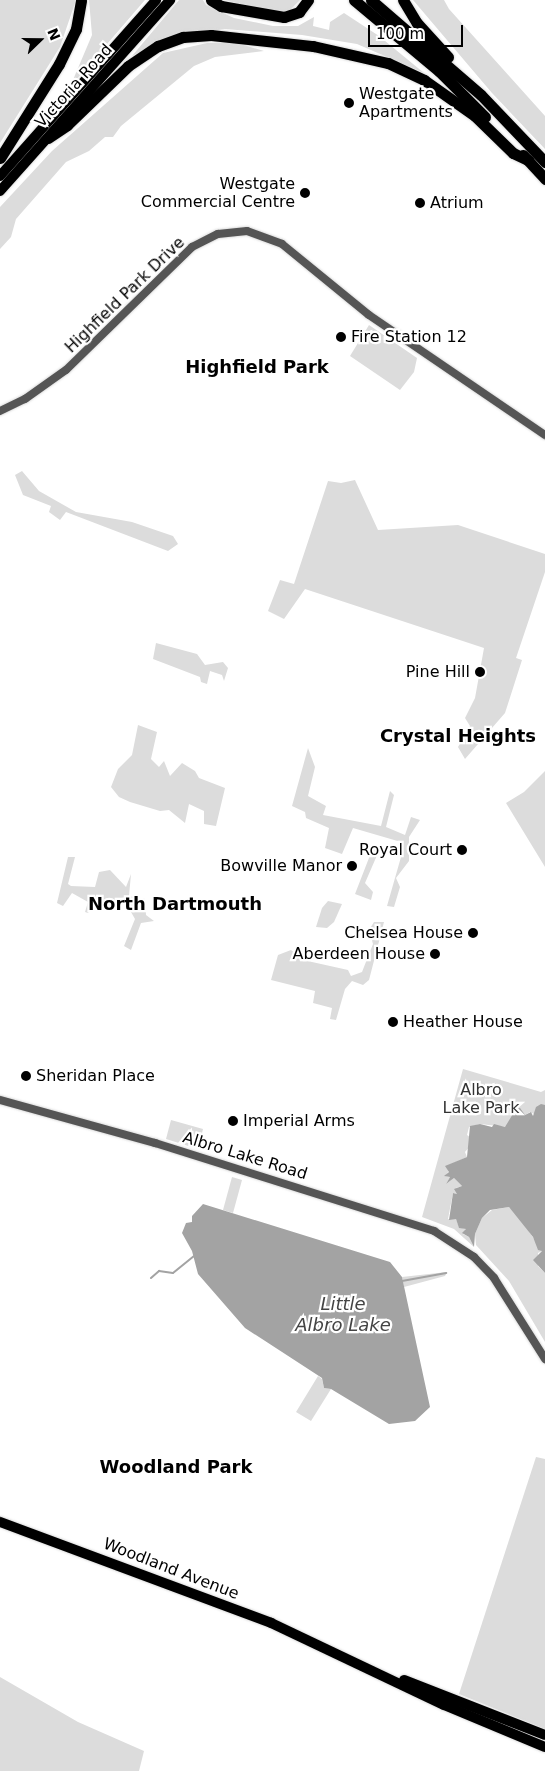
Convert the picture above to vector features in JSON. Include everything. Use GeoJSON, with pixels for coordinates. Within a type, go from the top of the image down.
{"type":"FeatureCollection","features":[{"type":"Feature","properties":{"kind":"highway"},"geometry":{"type":"LineString","coordinates":[[0,158],[59,64],[76,29],[81,0]]}},
{"type":"Feature","properties":{"kind":"highway"},"geometry":{"type":"LineString","coordinates":[[212,0],[220,6],[284,17],[299,12],[308,0]]}},
{"type":"Feature","properties":{"kind":"highway"},"geometry":{"type":"LineString","coordinates":[[354,0],[439,71],[545,179]]}},
{"type":"Feature","properties":{"kind":"highway"},"geometry":{"type":"LineString","coordinates":[[371,0],[480,94]]}},
{"type":"Feature","properties":{"kind":"highway"},"geometry":{"type":"LineString","coordinates":[[403,0],[418,23],[480,94],[545,162]]}},
{"type":"Feature","properties":{"kind":"highway"},"geometry":{"type":"LineString","coordinates":[[48,138],[67,125],[128,66],[158,46],[183,37],[211,34],[312,46],[388,63],[424,80],[475,116],[513,153],[528,160]]}},
{"type":"Feature","properties":{"kind":"main road","name":"Victoria Road"},"geometry":{"type":"LineString","coordinates":[[0,176],[156,0]]}},
{"type":"Feature","properties":{"kind":"main road","name":"Victoria Road"},"geometry":{"type":"LineString","coordinates":[[0,191],[170,0]]}},
{"type":"Feature","properties":{"kind":"main road","name":"Woodland Avenue"},"geometry":{"type":"LineString","coordinates":[[0,1522],[165,1581],[330,1650],[545,1735]]}},
{"type":"Feature","properties":{"kind":"main road","name":"Woodland Avenue"},"geometry":{"type":"LineString","coordinates":[[330,1650],[444,1705],[545,1747]]}},
{"type":"Feature","properties":{"kind":"street","name":"Highfield Park Drive"},"geometry":{"type":"LineString","coordinates":[[0,411],[24,399],[66,370],[192,246],[218,234],[247,232],[282,244],[369,316],[545,435]]}},
{"type":"Feature","properties":{"kind":"street","name":"Albro Lake Road"},"geometry":{"type":"LineString","coordinates":[[0,1100],[156,1143],[420,1224],[474,1257],[508,1296],[545,1359]]}},
{"type":"Feature","properties":{"kind":"green space"},"geometry":{"type":"Polygon","coordinates":[[[0,0],[76,0],[60,47],[0,143],[0,0]]]}},
{"type":"Feature","properties":{"kind":"green space"},"geometry":{"type":"Polygon","coordinates":[[[89,0],[145,0],[70,87],[92,35],[89,0]]]}},
{"type":"Feature","properties":{"kind":"green space"},"geometry":{"type":"Polygon","coordinates":[[[179,0],[203,0],[206,5],[234,18],[273,26],[298,26],[314,17],[313,26],[329,30],[330,22],[344,13],[379,36],[424,73],[357,44],[302,35],[225,29],[170,37],[132,56],[179,0]]]}},
{"type":"Feature","properties":{"kind":"green space"},"geometry":{"type":"Polygon","coordinates":[[[225,0],[300,0],[288,12],[275,13],[225,0]]]}},
{"type":"Feature","properties":{"kind":"green space"},"geometry":{"type":"Polygon","coordinates":[[[413,0],[444,0],[449,9],[545,116],[545,149],[492,93],[413,0]]]}},
{"type":"Feature","properties":{"kind":"green space"},"geometry":{"type":"Polygon","coordinates":[[[207,43],[237,43],[264,51],[215,57],[194,66],[121,126],[113,137],[105,137],[89,151],[66,162],[16,219],[11,237],[0,249],[0,207],[52,151],[163,53],[207,43]]]}},
{"type":"Feature","properties":{"kind":"green space"},"geometry":{"type":"Polygon","coordinates":[[[369,325],[417,358],[414,372],[400,390],[350,356],[369,325]]]}},
{"type":"Feature","properties":{"kind":"green space"},"geometry":{"type":"Polygon","coordinates":[[[22,471],[39,491],[76,512],[132,522],[173,536],[178,544],[168,551],[66,512],[60,520],[49,512],[51,506],[23,495],[15,475],[22,471]]]}},
{"type":"Feature","properties":{"kind":"green space"},"geometry":{"type":"Polygon","coordinates":[[[355,480],[378,530],[458,525],[545,554],[545,572],[516,658],[522,660],[505,713],[465,759],[458,747],[470,726],[465,718],[475,698],[484,648],[305,589],[284,619],[268,611],[280,580],[294,584],[328,481],[341,483],[355,480]]]}},
{"type":"Feature","properties":{"kind":"green space"},"geometry":{"type":"Polygon","coordinates":[[[156,643],[197,654],[205,665],[223,662],[228,668],[224,681],[222,675],[210,671],[207,684],[201,682],[200,677],[153,659],[156,643]]]}},
{"type":"Feature","properties":{"kind":"green space"},"geometry":{"type":"Polygon","coordinates":[[[138,725],[157,732],[151,759],[159,767],[164,761],[170,776],[182,763],[195,771],[199,778],[225,788],[216,826],[204,824],[204,811],[189,804],[185,823],[169,810],[160,811],[119,797],[111,787],[118,769],[132,755],[138,725]]]}},
{"type":"Feature","properties":{"kind":"green space"},"geometry":{"type":"Polygon","coordinates":[[[308,748],[315,767],[308,796],[326,806],[323,815],[381,826],[390,791],[394,795],[386,827],[405,835],[411,817],[420,820],[409,837],[409,861],[396,878],[400,887],[394,907],[387,906],[401,857],[389,852],[378,853],[365,883],[373,892],[371,900],[355,894],[374,845],[399,851],[401,842],[353,828],[342,854],[325,848],[329,828],[306,818],[305,812],[292,806],[308,748]]]}},
{"type":"Feature","properties":{"kind":"green space"},"geometry":{"type":"Polygon","coordinates":[[[545,771],[545,867],[506,803],[524,792],[545,771]]]}},
{"type":"Feature","properties":{"kind":"green space"},"geometry":{"type":"Polygon","coordinates":[[[68,857],[75,857],[68,884],[71,886],[95,887],[99,872],[110,870],[126,887],[131,874],[129,896],[145,899],[146,915],[154,921],[141,923],[131,950],[124,946],[135,919],[127,905],[113,900],[94,905],[88,913],[85,912],[88,902],[72,893],[63,906],[57,903],[68,857]]]}},
{"type":"Feature","properties":{"kind":"green space"},"geometry":{"type":"Polygon","coordinates":[[[328,901],[342,904],[334,922],[327,928],[316,927],[322,908],[328,901]]]}},
{"type":"Feature","properties":{"kind":"green space"},"geometry":{"type":"Polygon","coordinates":[[[374,922],[384,922],[369,980],[363,985],[352,981],[345,989],[336,1020],[330,1019],[332,1008],[313,1003],[315,991],[271,980],[278,955],[291,950],[303,960],[348,970],[351,976],[362,972],[373,944],[369,930],[374,922]]]}},
{"type":"Feature","properties":{"kind":"green space","name":"Albro Lake Park"},"geometry":{"type":"Polygon","coordinates":[[[463,1069],[541,1092],[545,1090],[545,1105],[539,1106],[536,1115],[530,1112],[525,1115],[518,1108],[506,1127],[480,1124],[469,1127],[467,1135],[470,1137],[470,1146],[465,1152],[467,1157],[447,1166],[449,1171],[445,1176],[450,1177],[446,1184],[454,1178],[462,1186],[456,1188],[457,1194],[453,1193],[448,1219],[456,1219],[459,1227],[466,1229],[463,1234],[469,1237],[474,1247],[454,1229],[422,1217],[463,1069]]]}},
{"type":"Feature","properties":{"kind":"green space"},"geometry":{"type":"Polygon","coordinates":[[[171,1120],[203,1129],[198,1149],[166,1139],[171,1120]]]}},
{"type":"Feature","properties":{"kind":"green space"},"geometry":{"type":"Polygon","coordinates":[[[232,1177],[242,1180],[233,1213],[223,1210],[232,1177]]]}},
{"type":"Feature","properties":{"kind":"green space"},"geometry":{"type":"Polygon","coordinates":[[[509,1207],[516,1212],[542,1251],[538,1253],[538,1266],[545,1273],[545,1342],[509,1281],[476,1245],[475,1234],[482,1218],[492,1210],[509,1207]]]}},
{"type":"Feature","properties":{"kind":"green space"},"geometry":{"type":"Polygon","coordinates":[[[447,1272],[445,1276],[404,1287],[402,1277],[447,1272]]]}},
{"type":"Feature","properties":{"kind":"green space"},"geometry":{"type":"Polygon","coordinates":[[[318,1376],[322,1379],[324,1388],[331,1389],[311,1421],[296,1412],[318,1376]]]}},
{"type":"Feature","properties":{"kind":"green space"},"geometry":{"type":"Polygon","coordinates":[[[536,1457],[545,1459],[545,1729],[459,1694],[536,1457]]]}},
{"type":"Feature","properties":{"kind":"green space"},"geometry":{"type":"Polygon","coordinates":[[[0,1677],[78,1722],[144,1751],[139,1771],[0,1771],[0,1677]]]}},
{"type":"Feature","properties":{"kind":"water"},"geometry":{"type":"Polygon","coordinates":[[[541,1104],[545,1105],[545,1273],[533,1260],[542,1251],[538,1250],[533,1237],[509,1207],[490,1210],[482,1218],[475,1234],[474,1247],[469,1237],[462,1233],[466,1229],[459,1228],[456,1219],[449,1220],[453,1193],[457,1194],[454,1189],[462,1186],[454,1178],[446,1184],[450,1177],[444,1176],[449,1172],[445,1166],[467,1157],[470,1126],[480,1124],[492,1127],[494,1124],[505,1127],[516,1109],[520,1108],[525,1115],[531,1112],[533,1116],[536,1107],[541,1104]]]}},
{"type":"Feature","properties":{"kind":"water","name":"Little Albro Lake"},"geometry":{"type":"Polygon","coordinates":[[[203,1204],[390,1262],[402,1277],[430,1407],[415,1421],[389,1424],[331,1389],[324,1388],[322,1378],[245,1328],[198,1274],[192,1251],[182,1233],[186,1223],[192,1222],[192,1216],[203,1204]]]}},
{"type":"Feature","properties":{"kind":"waterway"},"geometry":{"type":"LineString","coordinates":[[151,1278],[159,1271],[173,1273],[194,1256]]}},
{"type":"Feature","properties":{"kind":"waterway"},"geometry":{"type":"LineString","coordinates":[[402,1281],[446,1273]]}},
{"type":"Feature","properties":{"kind":"place","name":"Westgate Apartments"},"geometry":{"type":"Point","coordinates":[349,103]}},
{"type":"Feature","properties":{"kind":"place","name":"Westgate Commercial Centre"},"geometry":{"type":"Point","coordinates":[305,193]}},
{"type":"Feature","properties":{"kind":"place","name":"Atrium"},"geometry":{"type":"Point","coordinates":[420,203]}},
{"type":"Feature","properties":{"kind":"place","name":"Fire Station 12"},"geometry":{"type":"Point","coordinates":[341,337]}},
{"type":"Feature","properties":{"kind":"place","name":"Pine Hill"},"geometry":{"type":"Point","coordinates":[480,672]}},
{"type":"Feature","properties":{"kind":"place","name":"Royal Court"},"geometry":{"type":"Point","coordinates":[462,850]}},
{"type":"Feature","properties":{"kind":"place","name":"Bowville Manor"},"geometry":{"type":"Point","coordinates":[352,866]}},
{"type":"Feature","properties":{"kind":"place","name":"Chelsea House"},"geometry":{"type":"Point","coordinates":[473,933]}},
{"type":"Feature","properties":{"kind":"place","name":"Aberdeen House"},"geometry":{"type":"Point","coordinates":[435,954]}},
{"type":"Feature","properties":{"kind":"place","name":"Heather House"},"geometry":{"type":"Point","coordinates":[393,1022]}},
{"type":"Feature","properties":{"kind":"place","name":"Sheridan Place"},"geometry":{"type":"Point","coordinates":[26,1076]}},
{"type":"Feature","properties":{"kind":"place","name":"Imperial Arms"},"geometry":{"type":"Point","coordinates":[233,1121]}},
{"type":"Feature","properties":{"kind":"district","name":"Highfield Park"},"geometry":{"type":"Point","coordinates":[257,367]}},
{"type":"Feature","properties":{"kind":"district","name":"Crystal Heights"},"geometry":{"type":"Point","coordinates":[458,736]}},
{"type":"Feature","properties":{"kind":"district","name":"North Dartmouth"},"geometry":{"type":"Point","coordinates":[175,904]}},
{"type":"Feature","properties":{"kind":"district","name":"Woodland Park"},"geometry":{"type":"Point","coordinates":[176,1467]}}]}
